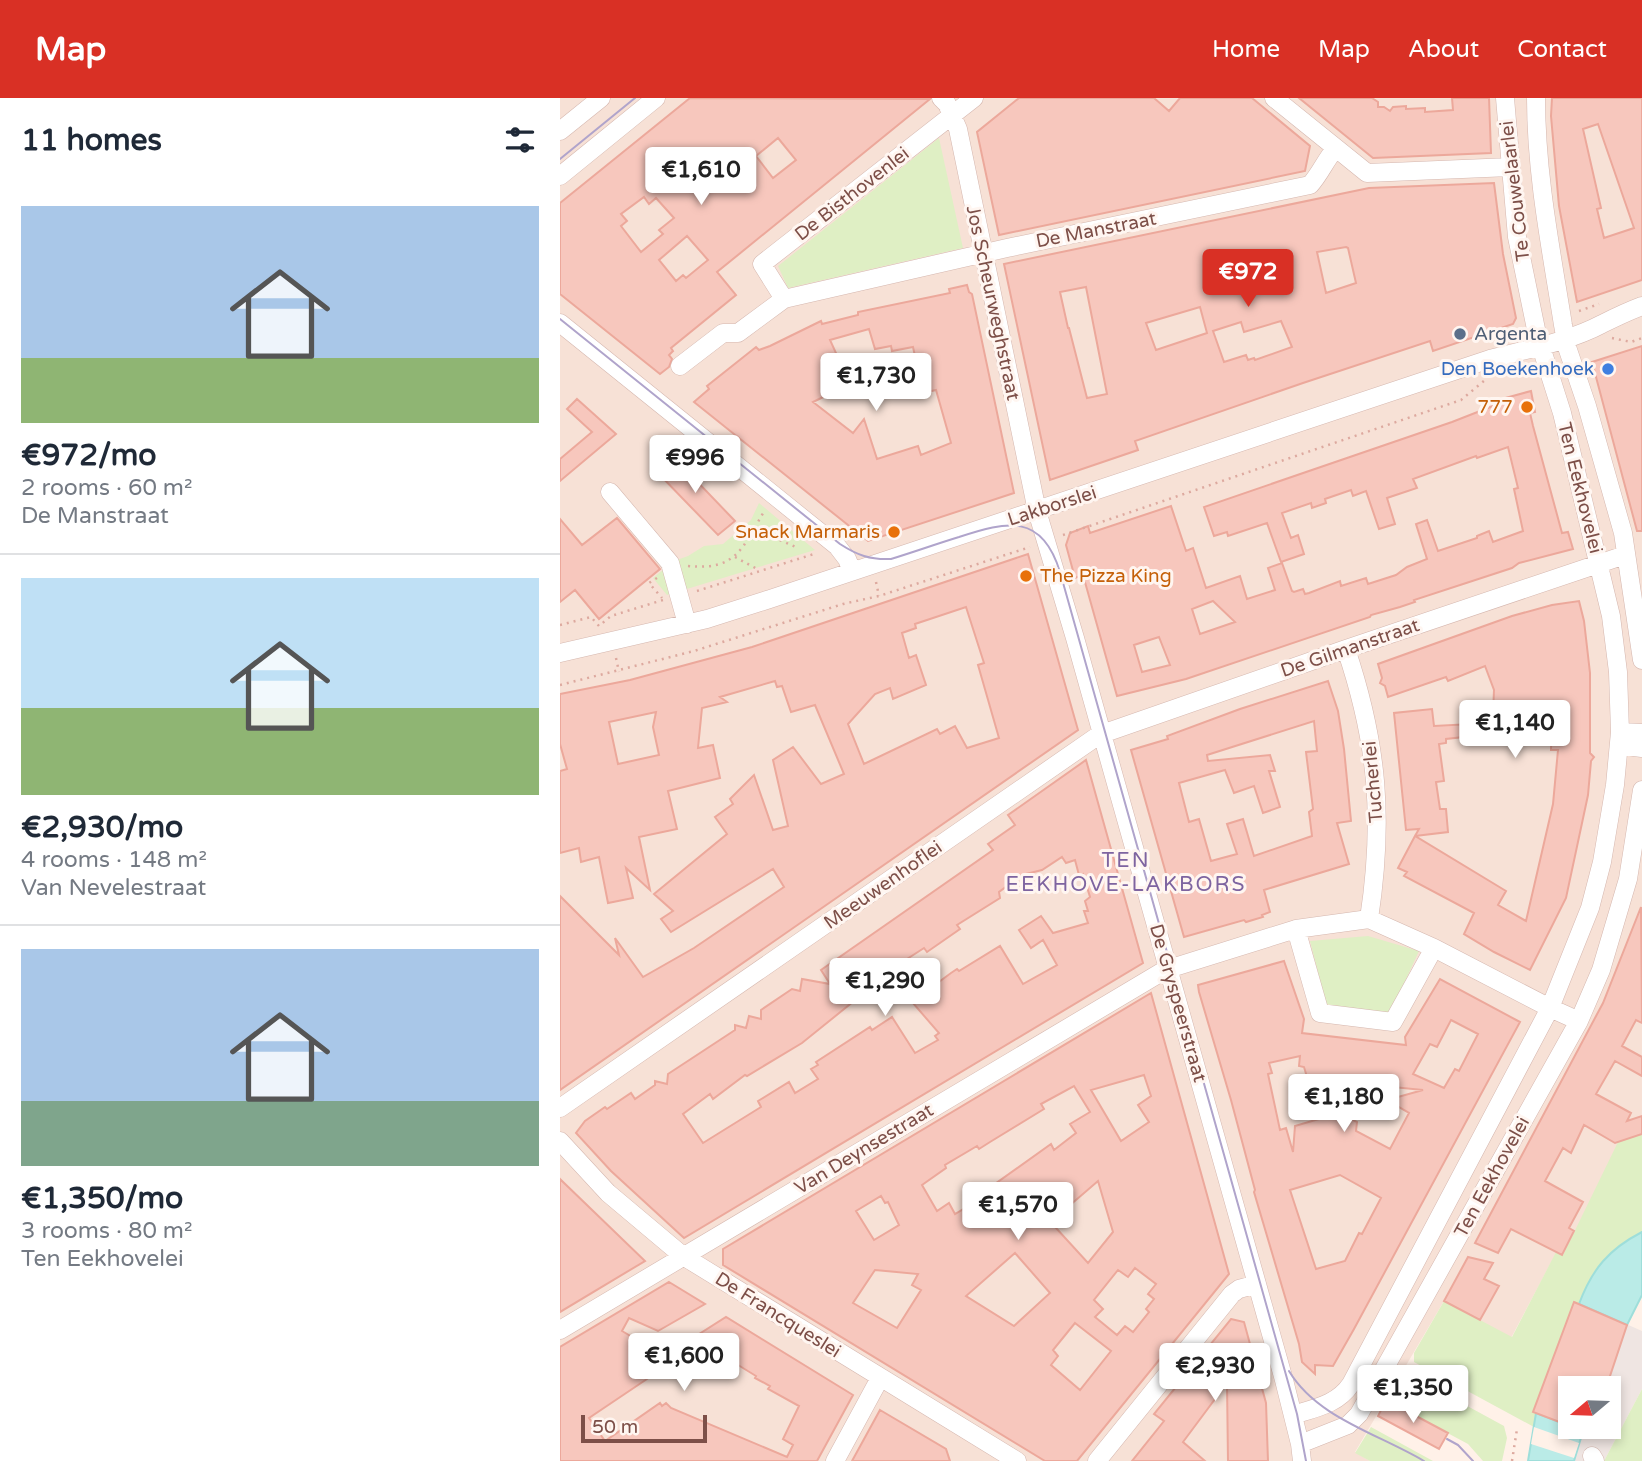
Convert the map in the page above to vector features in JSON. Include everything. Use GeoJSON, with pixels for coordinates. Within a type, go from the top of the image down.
{"type":"FeatureCollection","features":[{"type":"Feature","properties":{"kind":"street"},"geometry":{"type":"LineString","coordinates":[[560,131],[601,98]]}},
{"type":"Feature","properties":{"kind":"street"},"geometry":{"type":"LineString","coordinates":[[560,176],[656,98]]}},
{"type":"Feature","properties":{"kind":"street","name":"Jos Scheurweghstraat"},"geometry":{"type":"LineString","coordinates":[[941,98],[957,129],[1037,511]]}},
{"type":"Feature","properties":{"kind":"street","name":"De Bisthovenlei"},"geometry":{"type":"LineString","coordinates":[[784,299],[762,264],[974,98]]}},
{"type":"Feature","properties":{"kind":"street"},"geometry":{"type":"LineString","coordinates":[[1274,98],[1367,173],[1510,167]]}},
{"type":"Feature","properties":{"kind":"street","name":"Te Couwelaarlei"},"geometry":{"type":"LineString","coordinates":[[1505,98],[1517,237],[1538,340]]}},
{"type":"Feature","properties":{"kind":"street","name":"Te Couwelaarlei"},"geometry":{"type":"LineString","coordinates":[[1536,98],[1536,141],[1564,332]]}},
{"type":"Feature","properties":{"kind":"street","name":"De Manstraat"},"geometry":{"type":"LineString","coordinates":[[680,366],[723,333],[738,333],[784,299],[983,253],[1310,185],[1320,175],[1335,149]]}},
{"type":"Feature","properties":{"kind":"street","name":"Te Couwelaarlei"},"geometry":{"type":"LineString","coordinates":[[1527,284],[1540,284],[1554,275]]}},
{"type":"Feature","properties":{"kind":"street"},"geometry":{"type":"LineString","coordinates":[[1564,332],[1602,324],[1613,316],[1642,306]]}},
{"type":"Feature","properties":{"kind":"street"},"geometry":{"type":"LineString","coordinates":[[560,323],[837,546],[852,571]]}},
{"type":"Feature","properties":{"kind":"street","name":"Lakborslei"},"geometry":{"type":"LineString","coordinates":[[560,653],[687,624],[770,600],[852,571],[1491,366],[1538,340],[1564,332]]}},
{"type":"Feature","properties":{"kind":"street","name":"Ten Eekhovelei"},"geometry":{"type":"LineString","coordinates":[[1564,332],[1623,533],[1642,660]]}},
{"type":"Feature","properties":{"kind":"street","name":"Ten Eekhovelei"},"geometry":{"type":"LineString","coordinates":[[1293,1415],[1317,1408],[1344,1395],[1550,1009],[1590,908],[1599,874],[1611,814],[1620,738],[1618,672],[1611,615],[1562,413],[1538,340]]}},
{"type":"Feature","properties":{"kind":"street","name":"Ten Eekhovelei"},"geometry":{"type":"LineString","coordinates":[[1562,413],[1571,402],[1587,406]]}},
{"type":"Feature","properties":{"kind":"street"},"geometry":{"type":"LineString","coordinates":[[610,492],[673,568],[672,598],[687,624]]}},
{"type":"Feature","properties":{"kind":"street","name":"De Gryspeerstraat"},"geometry":{"type":"LineString","coordinates":[[1037,511],[1057,573],[1293,1415]]}},
{"type":"Feature","properties":{"kind":"street","name":"Ten Eekhovelei"},"geometry":{"type":"LineString","coordinates":[[1598,564],[1625,555]]}},
{"type":"Feature","properties":{"kind":"street","name":"De Gilmanstraat"},"geometry":{"type":"LineString","coordinates":[[1102,734],[1598,564]]}},
{"type":"Feature","properties":{"kind":"street","name":"Tucherlei"},"geometry":{"type":"LineString","coordinates":[[1346,649],[1359,687],[1372,746],[1378,814],[1375,880],[1369,919]]}},
{"type":"Feature","properties":{"kind":"street"},"geometry":{"type":"LineString","coordinates":[[1620,738],[1642,733]]}},
{"type":"Feature","properties":{"kind":"street","name":"Meeuwenhoflei"},"geometry":{"type":"LineString","coordinates":[[560,1108],[1102,734]]}},
{"type":"Feature","properties":{"kind":"street"},"geometry":{"type":"LineString","coordinates":[[1620,738],[1642,748]]}},
{"type":"Feature","properties":{"kind":"street","name":"Ten Eekhovelei"},"geometry":{"type":"LineString","coordinates":[[1348,1425],[1359,1414],[1405,1334],[1579,1021],[1601,970],[1628,878],[1642,790]]}},
{"type":"Feature","properties":{"kind":"street"},"geometry":{"type":"LineString","coordinates":[[1369,919],[1434,948],[1550,1009],[1579,1021]]}},
{"type":"Feature","properties":{"kind":"street","name":"Van Deynsestraat"},"geometry":{"type":"LineString","coordinates":[[560,1331],[1168,969],[1296,929],[1369,919]]}},
{"type":"Feature","properties":{"kind":"street"},"geometry":{"type":"LineString","coordinates":[[1296,929],[1320,1013],[1393,1022],[1434,948]]}},
{"type":"Feature","properties":{"kind":"street","name":"De Francqueslei"},"geometry":{"type":"LineString","coordinates":[[560,1141],[608,1193],[683,1256],[1017,1461]]}},
{"type":"Feature","properties":{"kind":"street"},"geometry":{"type":"LineString","coordinates":[[1097,1461],[1232,1294],[1257,1284]]}},
{"type":"Feature","properties":{"kind":"street"},"geometry":{"type":"LineString","coordinates":[[1384,1323],[1405,1334]]}},
{"type":"Feature","properties":{"kind":"street"},"geometry":{"type":"LineString","coordinates":[[835,1461],[880,1378]]}},
{"type":"Feature","properties":{"kind":"street"},"geometry":{"type":"LineString","coordinates":[[1317,1408],[1348,1425]]}},
{"type":"Feature","properties":{"kind":"street"},"geometry":{"type":"LineString","coordinates":[[1293,1415],[1301,1453],[1348,1425]]}},
{"type":"Feature","properties":{"kind":"path"},"geometry":{"type":"LineString","coordinates":[[560,685],[694,651],[843,604],[879,596],[1461,400],[1491,366]]}},
{"type":"Feature","properties":{"kind":"path"},"geometry":{"type":"LineString","coordinates":[[672,598],[649,583],[673,568],[701,568],[734,558],[748,541],[775,497]]}},
{"type":"Feature","properties":{"kind":"path"},"geometry":{"type":"LineString","coordinates":[[754,529],[796,547]]}},
{"type":"Feature","properties":{"kind":"path"},"geometry":{"type":"LineString","coordinates":[[560,625],[591,617],[599,626],[611,616],[837,546]]}},
{"type":"Feature","properties":{"kind":"path"},"geometry":{"type":"LineString","coordinates":[[734,558],[761,571]]}},
{"type":"Feature","properties":{"kind":"path"},"geometry":{"type":"LineString","coordinates":[[1512,1461],[1517,1429]]}},
{"type":"Feature","properties":{"kind":"shaded area"},"geometry":{"type":"Polygon","coordinates":[[[560,98],[1642,98],[1642,1134],[1562,1255],[1556,1253],[1511,1338],[1444,1301],[1355,1452],[1370,1461],[560,1461],[560,98]]]}},
{"type":"Feature","properties":{"kind":"shaded area"},"geometry":{"type":"Polygon","coordinates":[[[1574,1301],[1642,1331],[1642,1389],[1621,1429],[1621,1376],[1558,1376],[1558,1421],[1533,1412],[1574,1301]]]}},
{"type":"Feature","properties":{"kind":"shaded area"},"geometry":{"type":"Polygon","coordinates":[[[1581,1439],[1616,1439],[1604,1461],[1574,1461],[1581,1439]]]}},
{"type":"Feature","properties":{"kind":"green space"},"geometry":{"type":"Polygon","coordinates":[[[939,138],[963,248],[788,288],[778,266],[939,138]]]}},
{"type":"Feature","properties":{"kind":"green space"},"geometry":{"type":"Polygon","coordinates":[[[759,503],[815,550],[667,595],[653,578],[674,561],[704,546],[723,544],[751,520],[759,503]]]}},
{"type":"Feature","properties":{"kind":"green space"},"geometry":{"type":"Polygon","coordinates":[[[1368,936],[1419,951],[1390,1014],[1326,1004],[1310,941],[1368,936]]]}},
{"type":"Feature","properties":{"kind":"green space"},"geometry":{"type":"Polygon","coordinates":[[[1642,1134],[1642,1232],[1620,1245],[1603,1261],[1579,1304],[1574,1302],[1533,1411],[1536,1413],[1534,1427],[1414,1362],[1414,1353],[1444,1301],[1512,1337],[1556,1252],[1563,1255],[1618,1142],[1642,1134]]]}},
{"type":"Feature","properties":{"kind":"green space"},"geometry":{"type":"Polygon","coordinates":[[[1405,1372],[1504,1426],[1507,1438],[1502,1461],[1483,1461],[1468,1444],[1386,1400],[1405,1372]]]}},
{"type":"Feature","properties":{"kind":"green space"},"geometry":{"type":"Polygon","coordinates":[[[1642,1389],[1642,1461],[1604,1461],[1616,1439],[1621,1439],[1621,1429],[1642,1389]]]}},
{"type":"Feature","properties":{"kind":"green space"},"geometry":{"type":"Polygon","coordinates":[[[1371,1427],[1433,1461],[1370,1461],[1355,1453],[1371,1427]]]}},
{"type":"Feature","properties":{"kind":"water"},"geometry":{"type":"Polygon","coordinates":[[[1642,1232],[1642,1295],[1627,1325],[1579,1304],[1603,1261],[1642,1232]]]}},
{"type":"Feature","properties":{"kind":"water"},"geometry":{"type":"Polygon","coordinates":[[[1536,1413],[1558,1421],[1558,1439],[1581,1439],[1574,1461],[1528,1461],[1536,1413]]]}},
{"type":"Feature","properties":{"kind":"pier"},"geometry":{"type":"Polygon","coordinates":[[[1534,1427],[1558,1436],[1558,1439],[1579,1443],[1574,1458],[1531,1444],[1534,1427]]]}},
{"type":"Feature","properties":{"kind":"building"},"geometry":{"type":"Polygon","coordinates":[[[690,98],[930,99],[717,272],[736,295],[671,348],[673,351],[669,355],[672,359],[669,367],[660,374],[560,294],[560,203],[690,98]],[[778,138],[756,156],[773,178],[796,160],[778,138]],[[644,197],[621,214],[627,221],[621,226],[641,252],[663,234],[659,230],[674,218],[656,198],[649,204],[644,197]],[[687,236],[659,260],[676,281],[683,275],[686,278],[708,260],[687,236]]]}},
{"type":"Feature","properties":{"kind":"building"},"geometry":{"type":"Polygon","coordinates":[[[1019,98],[1154,98],[1169,111],[1180,98],[1252,98],[1310,146],[1305,171],[999,235],[977,132],[1019,98]]]}},
{"type":"Feature","properties":{"kind":"building"},"geometry":{"type":"Polygon","coordinates":[[[1299,98],[1372,98],[1378,102],[1378,107],[1390,111],[1393,107],[1406,106],[1406,109],[1425,108],[1425,112],[1453,110],[1452,98],[1489,98],[1491,153],[1373,158],[1299,98]]]}},
{"type":"Feature","properties":{"kind":"building"},"geometry":{"type":"Polygon","coordinates":[[[1552,98],[1642,98],[1642,280],[1577,302],[1559,206],[1551,116],[1552,98]],[[1598,124],[1583,129],[1601,208],[1597,209],[1604,238],[1634,228],[1598,124]]]}},
{"type":"Feature","properties":{"kind":"building"},"geometry":{"type":"Polygon","coordinates":[[[1494,183],[1503,254],[1516,318],[1513,324],[1433,351],[1430,341],[1303,383],[1135,441],[1138,450],[1050,480],[1004,264],[1369,188],[1494,183]],[[1348,248],[1317,252],[1326,293],[1356,283],[1348,248]],[[1086,287],[1060,292],[1087,398],[1107,394],[1086,287]],[[1200,307],[1146,323],[1156,350],[1207,333],[1200,307]],[[1281,321],[1244,332],[1241,322],[1213,331],[1224,362],[1246,355],[1248,360],[1255,360],[1292,347],[1281,321]]]}},
{"type":"Feature","properties":{"kind":"building"},"geometry":{"type":"Polygon","coordinates":[[[967,285],[972,294],[1014,493],[868,541],[694,402],[709,389],[707,386],[756,347],[759,350],[770,346],[821,321],[822,324],[858,315],[858,312],[950,293],[949,289],[967,285]],[[869,329],[830,340],[850,384],[813,402],[853,433],[864,419],[877,459],[918,446],[921,455],[951,443],[936,390],[923,393],[913,347],[892,351],[891,346],[875,349],[869,329]]]}},
{"type":"Feature","properties":{"kind":"building"},"geometry":{"type":"Polygon","coordinates":[[[1642,346],[1642,531],[1637,531],[1592,362],[1642,346]]]}},
{"type":"Feature","properties":{"kind":"building"},"geometry":{"type":"Polygon","coordinates":[[[1531,391],[1535,412],[1530,413],[1533,426],[1562,533],[1568,532],[1573,549],[1519,563],[1512,568],[1414,600],[1415,602],[1186,679],[1117,696],[1083,575],[1075,578],[1066,545],[1070,533],[1088,526],[1090,533],[1171,506],[1186,551],[1193,548],[1206,588],[1240,576],[1247,599],[1275,590],[1268,568],[1282,563],[1294,592],[1303,589],[1305,594],[1340,581],[1341,586],[1366,578],[1368,584],[1396,575],[1427,559],[1416,524],[1427,520],[1438,551],[1477,538],[1489,531],[1493,542],[1523,531],[1514,489],[1518,488],[1508,447],[1413,479],[1417,488],[1387,498],[1395,524],[1379,529],[1366,491],[1353,496],[1351,490],[1325,499],[1326,503],[1312,508],[1311,503],[1282,513],[1291,538],[1298,535],[1304,554],[1281,562],[1267,523],[1228,536],[1227,532],[1214,536],[1204,507],[1452,422],[1498,404],[1498,400],[1531,391]],[[1213,601],[1192,609],[1200,634],[1235,622],[1213,601]],[[1159,637],[1134,645],[1142,672],[1170,665],[1159,637]]]}},
{"type":"Feature","properties":{"kind":"building"},"geometry":{"type":"Polygon","coordinates":[[[577,399],[616,434],[560,481],[560,459],[592,432],[567,409],[577,399]]]}},
{"type":"Feature","properties":{"kind":"building"},"geometry":{"type":"Polygon","coordinates":[[[674,455],[690,467],[687,471],[735,521],[718,535],[657,472],[674,455]]]}},
{"type":"Feature","properties":{"kind":"building"},"geometry":{"type":"Polygon","coordinates":[[[617,518],[660,569],[599,619],[575,590],[560,602],[560,519],[582,545],[617,518]]]}},
{"type":"Feature","properties":{"kind":"building"},"geometry":{"type":"Polygon","coordinates":[[[1028,554],[1078,730],[560,1090],[560,896],[619,955],[615,938],[643,977],[694,948],[784,887],[773,869],[671,932],[661,919],[673,911],[654,894],[727,834],[715,817],[733,804],[730,799],[754,775],[773,830],[788,826],[773,760],[793,747],[821,784],[844,774],[815,705],[791,712],[782,686],[777,687],[775,681],[720,697],[727,702],[702,708],[698,748],[713,745],[720,778],[668,791],[677,829],[639,837],[650,890],[626,868],[633,898],[608,903],[599,857],[581,862],[579,848],[560,853],[560,771],[567,769],[560,744],[560,694],[630,680],[752,647],[1028,554]],[[966,607],[915,624],[916,628],[902,633],[909,658],[916,655],[926,685],[893,699],[890,688],[875,694],[848,724],[864,764],[937,729],[940,734],[955,726],[967,748],[999,738],[978,665],[984,663],[966,607]],[[656,712],[609,722],[618,764],[659,755],[653,727],[656,712]]]}},
{"type":"Feature","properties":{"kind":"building"},"geometry":{"type":"Polygon","coordinates":[[[1579,601],[1590,673],[1590,753],[1594,757],[1591,761],[1588,795],[1566,898],[1530,970],[1464,934],[1474,913],[1404,876],[1407,872],[1398,868],[1415,836],[1506,891],[1498,905],[1526,921],[1553,804],[1558,750],[1551,750],[1552,710],[1512,710],[1512,738],[1492,738],[1494,690],[1485,666],[1448,681],[1446,677],[1388,697],[1385,686],[1380,683],[1382,678],[1378,664],[1512,616],[1579,601]]]}},
{"type":"Feature","properties":{"kind":"building"},"geometry":{"type":"Polygon","coordinates":[[[1328,681],[1338,711],[1344,749],[1351,821],[1337,823],[1349,864],[1264,890],[1270,912],[1262,915],[1263,917],[1184,937],[1131,750],[1168,739],[1167,736],[1328,681]],[[1314,721],[1207,755],[1208,761],[1270,755],[1275,771],[1269,771],[1280,807],[1263,813],[1254,786],[1234,793],[1225,770],[1179,783],[1189,822],[1199,819],[1211,861],[1237,854],[1227,824],[1243,819],[1254,856],[1312,836],[1309,812],[1313,809],[1306,752],[1317,751],[1314,721]]]}},
{"type":"Feature","properties":{"kind":"building"},"geometry":{"type":"Polygon","coordinates":[[[1432,709],[1434,726],[1490,723],[1491,734],[1446,739],[1446,743],[1439,744],[1444,781],[1436,782],[1440,809],[1446,809],[1448,832],[1415,836],[1419,829],[1406,830],[1394,713],[1432,709]]]}},
{"type":"Feature","properties":{"kind":"building"},"geometry":{"type":"Polygon","coordinates":[[[1086,760],[1143,963],[684,1238],[611,1171],[576,1133],[585,1121],[631,1093],[635,1099],[655,1085],[655,1081],[667,1084],[668,1074],[735,1030],[735,1025],[746,1028],[749,1016],[761,1019],[761,1010],[792,989],[800,991],[802,979],[830,984],[821,970],[993,850],[988,844],[1015,825],[1008,815],[1086,760]],[[1062,857],[1042,870],[1022,875],[999,892],[1000,898],[957,925],[960,929],[927,952],[924,948],[890,970],[895,977],[889,983],[862,1002],[859,997],[802,1043],[745,1075],[713,1099],[710,1094],[683,1114],[703,1143],[761,1107],[758,1101],[789,1082],[795,1093],[818,1079],[811,1069],[818,1065],[816,1062],[870,1027],[872,1030],[892,1017],[915,1053],[938,1040],[935,1036],[939,1033],[912,1002],[957,969],[959,971],[1000,946],[1023,984],[1057,965],[1043,940],[1031,948],[1019,930],[1041,916],[1053,933],[1088,923],[1084,911],[1088,911],[1085,901],[1090,897],[1083,874],[1079,875],[1075,860],[1066,863],[1062,857]]]}},
{"type":"Feature","properties":{"kind":"building"},"geometry":{"type":"Polygon","coordinates":[[[1641,907],[1642,1023],[1636,1020],[1622,1046],[1642,1057],[1642,1076],[1615,1061],[1596,1094],[1631,1113],[1627,1121],[1642,1116],[1642,1134],[1615,1143],[1584,1125],[1571,1153],[1563,1148],[1545,1181],[1583,1202],[1569,1228],[1574,1231],[1562,1255],[1511,1229],[1498,1253],[1475,1243],[1603,1003],[1641,907]]]}},
{"type":"Feature","properties":{"kind":"building"},"geometry":{"type":"Polygon","coordinates":[[[1284,961],[1304,1019],[1302,1033],[1406,1045],[1405,1037],[1440,979],[1520,1022],[1333,1366],[1315,1365],[1315,1374],[1302,1362],[1198,985],[1284,961]],[[1451,1020],[1437,1047],[1430,1044],[1413,1074],[1444,1088],[1455,1069],[1459,1071],[1478,1034],[1451,1020]],[[1300,1056],[1269,1063],[1272,1073],[1268,1074],[1280,1130],[1286,1128],[1293,1152],[1295,1126],[1346,1111],[1345,1116],[1357,1122],[1356,1131],[1390,1149],[1409,1113],[1387,1100],[1423,1090],[1362,1084],[1363,1081],[1307,1077],[1304,1067],[1299,1066],[1300,1056]],[[1340,1175],[1290,1190],[1316,1269],[1345,1261],[1381,1198],[1340,1175]]]}},
{"type":"Feature","properties":{"kind":"building"},"geometry":{"type":"Polygon","coordinates":[[[1151,993],[1229,1274],[1077,1461],[1045,1461],[723,1265],[723,1249],[1151,993]],[[1144,1075],[1091,1090],[1121,1141],[1149,1122],[1138,1105],[1151,1096],[1144,1075]],[[1074,1086],[1041,1104],[1044,1109],[979,1149],[977,1146],[945,1165],[946,1168],[922,1185],[937,1211],[949,1203],[955,1214],[980,1199],[978,1196],[1051,1144],[1054,1150],[1076,1133],[1070,1124],[1090,1112],[1074,1086]],[[1098,1181],[1055,1218],[1060,1224],[1056,1228],[1088,1263],[1113,1232],[1098,1181]],[[881,1196],[856,1211],[874,1240],[899,1225],[888,1202],[885,1203],[881,1196]],[[1015,1253],[966,1296],[1014,1326],[1050,1293],[1015,1253]],[[1135,1268],[1128,1277],[1118,1270],[1094,1300],[1103,1309],[1095,1317],[1117,1335],[1125,1326],[1133,1332],[1149,1312],[1146,1309],[1154,1299],[1148,1294],[1156,1284],[1135,1268]],[[875,1270],[853,1303],[897,1328],[921,1290],[912,1285],[918,1274],[875,1270]],[[1075,1323],[1053,1350],[1058,1356],[1051,1365],[1080,1390],[1111,1351],[1075,1323]]]}},
{"type":"Feature","properties":{"kind":"building"},"geometry":{"type":"Polygon","coordinates":[[[560,1179],[645,1261],[560,1312],[560,1179]]]}},
{"type":"Feature","properties":{"kind":"building"},"geometry":{"type":"Polygon","coordinates":[[[1468,1257],[1493,1263],[1484,1279],[1499,1286],[1480,1320],[1444,1301],[1468,1257]]]}},
{"type":"Feature","properties":{"kind":"building"},"geometry":{"type":"Polygon","coordinates":[[[669,1282],[705,1304],[658,1331],[629,1318],[622,1331],[639,1341],[630,1347],[647,1379],[589,1418],[605,1441],[660,1403],[662,1406],[666,1403],[671,1408],[787,1457],[793,1445],[783,1439],[799,1406],[768,1389],[770,1386],[755,1378],[756,1376],[712,1349],[709,1353],[685,1343],[726,1317],[853,1395],[817,1461],[560,1461],[560,1347],[669,1282]]]}},
{"type":"Feature","properties":{"kind":"building"},"geometry":{"type":"Polygon","coordinates":[[[1574,1302],[1627,1325],[1610,1376],[1558,1376],[1558,1421],[1533,1412],[1574,1302]]]}},
{"type":"Feature","properties":{"kind":"building"},"geometry":{"type":"Polygon","coordinates":[[[1231,1319],[1244,1322],[1266,1403],[1268,1461],[1228,1461],[1227,1383],[1183,1442],[1205,1461],[1132,1461],[1164,1421],[1154,1414],[1231,1319]]]}},
{"type":"Feature","properties":{"kind":"building"},"geometry":{"type":"Polygon","coordinates":[[[1386,1400],[1448,1433],[1439,1449],[1378,1416],[1386,1400]]]}},
{"type":"Feature","properties":{"kind":"building"},"geometry":{"type":"Polygon","coordinates":[[[880,1410],[946,1449],[950,1461],[852,1461],[880,1410]]]}},
{"type":"Feature","properties":{"kind":"tram line"},"geometry":{"type":"LineString","coordinates":[[560,159],[635,98]]}},
{"type":"Feature","properties":{"kind":"tram line"},"geometry":{"type":"LineString","coordinates":[[560,319],[852,551],[870,558],[891,559],[976,531],[1007,525],[1021,526],[1043,539],[1060,572],[1297,1414],[1306,1461]]}},
{"type":"Feature","properties":{"kind":"tram line"},"geometry":{"type":"LineString","coordinates":[[1289,1371],[1301,1387],[1332,1413],[1424,1461]]}},
{"type":"Feature","properties":{"kind":"tram line"},"geometry":{"type":"LineString","coordinates":[[1447,1439],[1458,1445],[1473,1461]]}},
{"type":"Feature","properties":{"kind":"place","name":"Argenta"},"geometry":{"type":"Point","coordinates":[1460,334]}},
{"type":"Feature","properties":{"kind":"place","name":"Den Boekenhoek"},"geometry":{"type":"Point","coordinates":[1608,369]}},
{"type":"Feature","properties":{"kind":"place","name":"777"},"geometry":{"type":"Point","coordinates":[1527,407]}},
{"type":"Feature","properties":{"kind":"place","name":"Snack Marmaris"},"geometry":{"type":"Point","coordinates":[894,532]}},
{"type":"Feature","properties":{"kind":"place","name":"The Pizza King"},"geometry":{"type":"Point","coordinates":[1026,576]}},
{"type":"Feature","properties":{"kind":"district","name":"TEN EEKHOVE-LAKBORS"},"geometry":{"type":"Point","coordinates":[1126,872]}}]}
